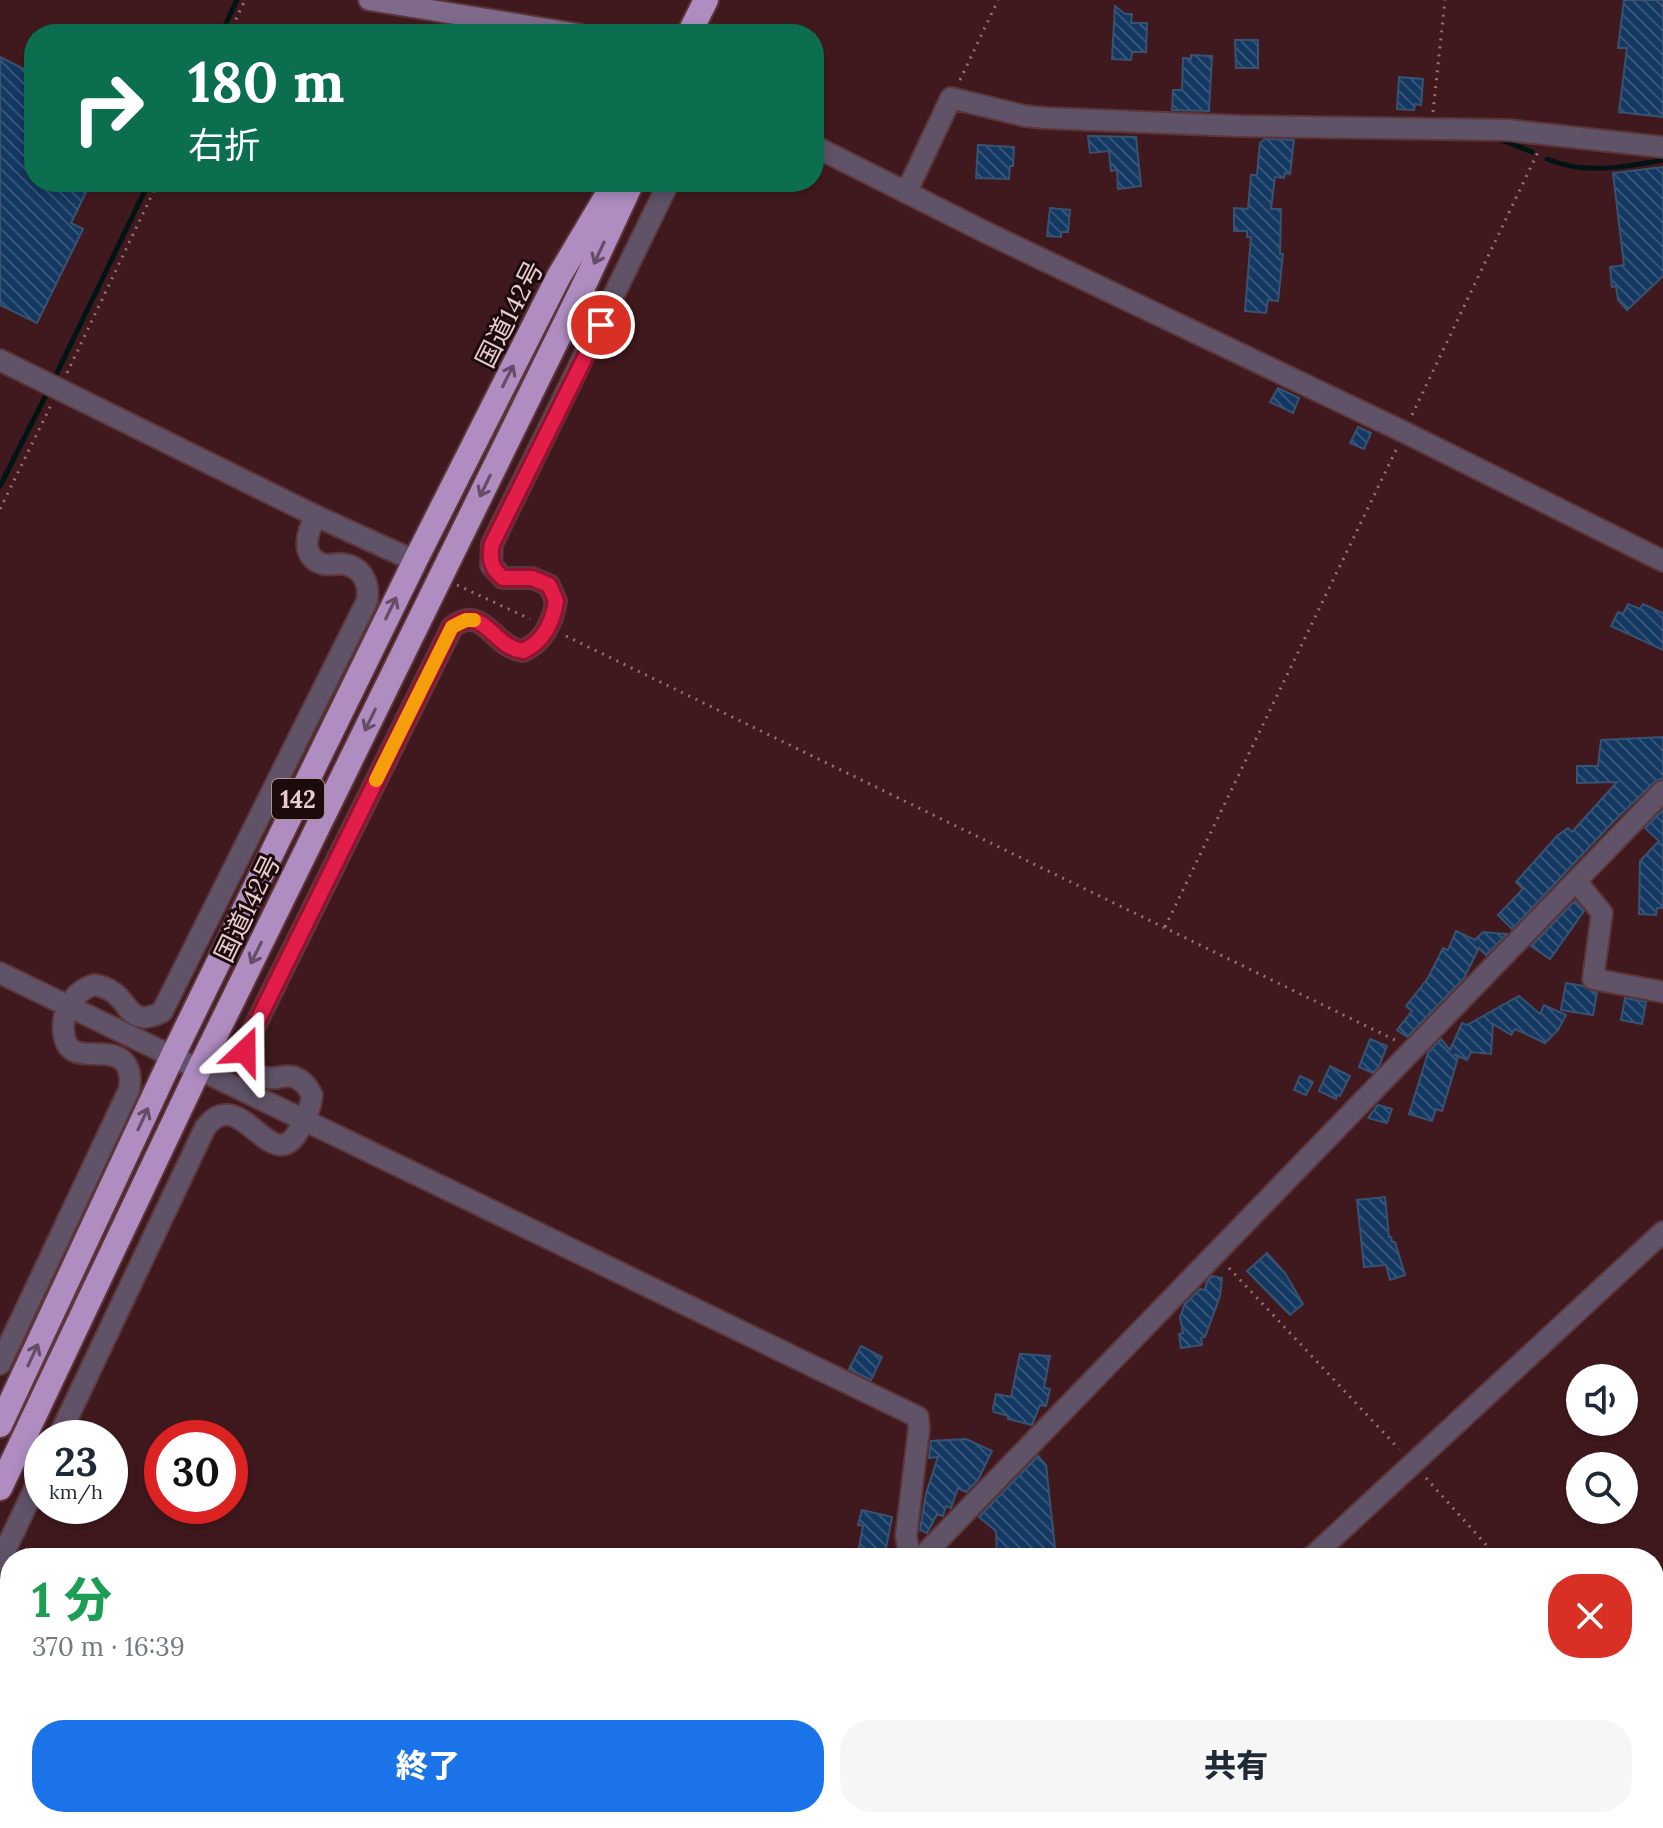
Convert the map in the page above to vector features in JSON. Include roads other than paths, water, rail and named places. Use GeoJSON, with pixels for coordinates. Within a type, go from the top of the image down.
{"type":"FeatureCollection","features":[{"type":"Feature","properties":{"kind":"highway"},"geometry":{"type":"LineString","coordinates":[[694,24],[706,0]]}},
{"type":"Feature","properties":{"kind":"highway","name":"国道142号"},"geometry":{"type":"LineString","coordinates":[[0,1425],[10,1381],[415,561],[559,276],[609,192]]}},
{"type":"Feature","properties":{"kind":"highway","name":"国道142号"},"geometry":{"type":"LineString","coordinates":[[0,1488],[199,1069],[627,192]]}},
{"type":"Feature","properties":{"kind":"street"},"geometry":{"type":"LineString","coordinates":[[369,0],[517,24]]}},
{"type":"Feature","properties":{"kind":"street"},"geometry":{"type":"LineString","coordinates":[[907,191],[951,98],[1046,118],[1507,130],[1663,147]]}},
{"type":"Feature","properties":{"kind":"street"},"geometry":{"type":"LineString","coordinates":[[824,151],[1663,561]]}},
{"type":"Feature","properties":{"kind":"street"},"geometry":{"type":"LineString","coordinates":[[67,1420],[211,1120],[236,1115],[264,1140],[272,1143],[292,1140],[304,1120],[312,1095],[303,1081],[295,1077],[265,1078],[257,1075],[246,1062],[248,1040],[452,627],[466,620],[476,620],[483,623],[505,646],[523,651],[539,641],[547,627],[556,601],[549,585],[532,578],[503,578],[491,565],[492,544],[664,192]]}},
{"type":"Feature","properties":{"kind":"street"},"geometry":{"type":"LineString","coordinates":[[0,360],[316,516],[415,561]]}},
{"type":"Feature","properties":{"kind":"street"},"geometry":{"type":"LineString","coordinates":[[0,1364],[129,1090],[129,1071],[119,1058],[111,1054],[77,1053],[65,1041],[63,1029],[69,1006],[79,992],[94,985],[114,990],[130,1013],[142,1018],[151,1018],[162,1012],[367,601],[369,589],[364,576],[356,569],[344,564],[323,564],[313,558],[306,546],[307,535],[316,516]]}},
{"type":"Feature","properties":{"kind":"street"},"geometry":{"type":"LineString","coordinates":[[931,1548],[1663,791]]}},
{"type":"Feature","properties":{"kind":"street"},"geometry":{"type":"LineString","coordinates":[[1576,881],[1602,913],[1593,979],[1663,992]]}},
{"type":"Feature","properties":{"kind":"street"},"geometry":{"type":"LineString","coordinates":[[0,973],[918,1417],[906,1536],[908,1548]]}},
{"type":"Feature","properties":{"kind":"street"},"geometry":{"type":"LineString","coordinates":[[1322,1548],[1663,1232]]}},
{"type":"Feature","properties":{"kind":"street"},"geometry":{"type":"LineString","coordinates":[[6,1548],[24,1511]]}},
{"type":"Feature","properties":{"kind":"waterway"},"geometry":{"type":"LineString","coordinates":[[226,24],[237,0]]}},
{"type":"Feature","properties":{"kind":"waterway"},"geometry":{"type":"LineString","coordinates":[[1496,138],[1532,152]]}},
{"type":"Feature","properties":{"kind":"waterway"},"geometry":{"type":"LineString","coordinates":[[1547,159],[1590,168],[1663,160]]}},
{"type":"Feature","properties":{"kind":"waterway"},"geometry":{"type":"LineString","coordinates":[[54,379],[144,192]]}},
{"type":"Feature","properties":{"kind":"waterway"},"geometry":{"type":"LineString","coordinates":[[0,486],[48,391]]}}]}
